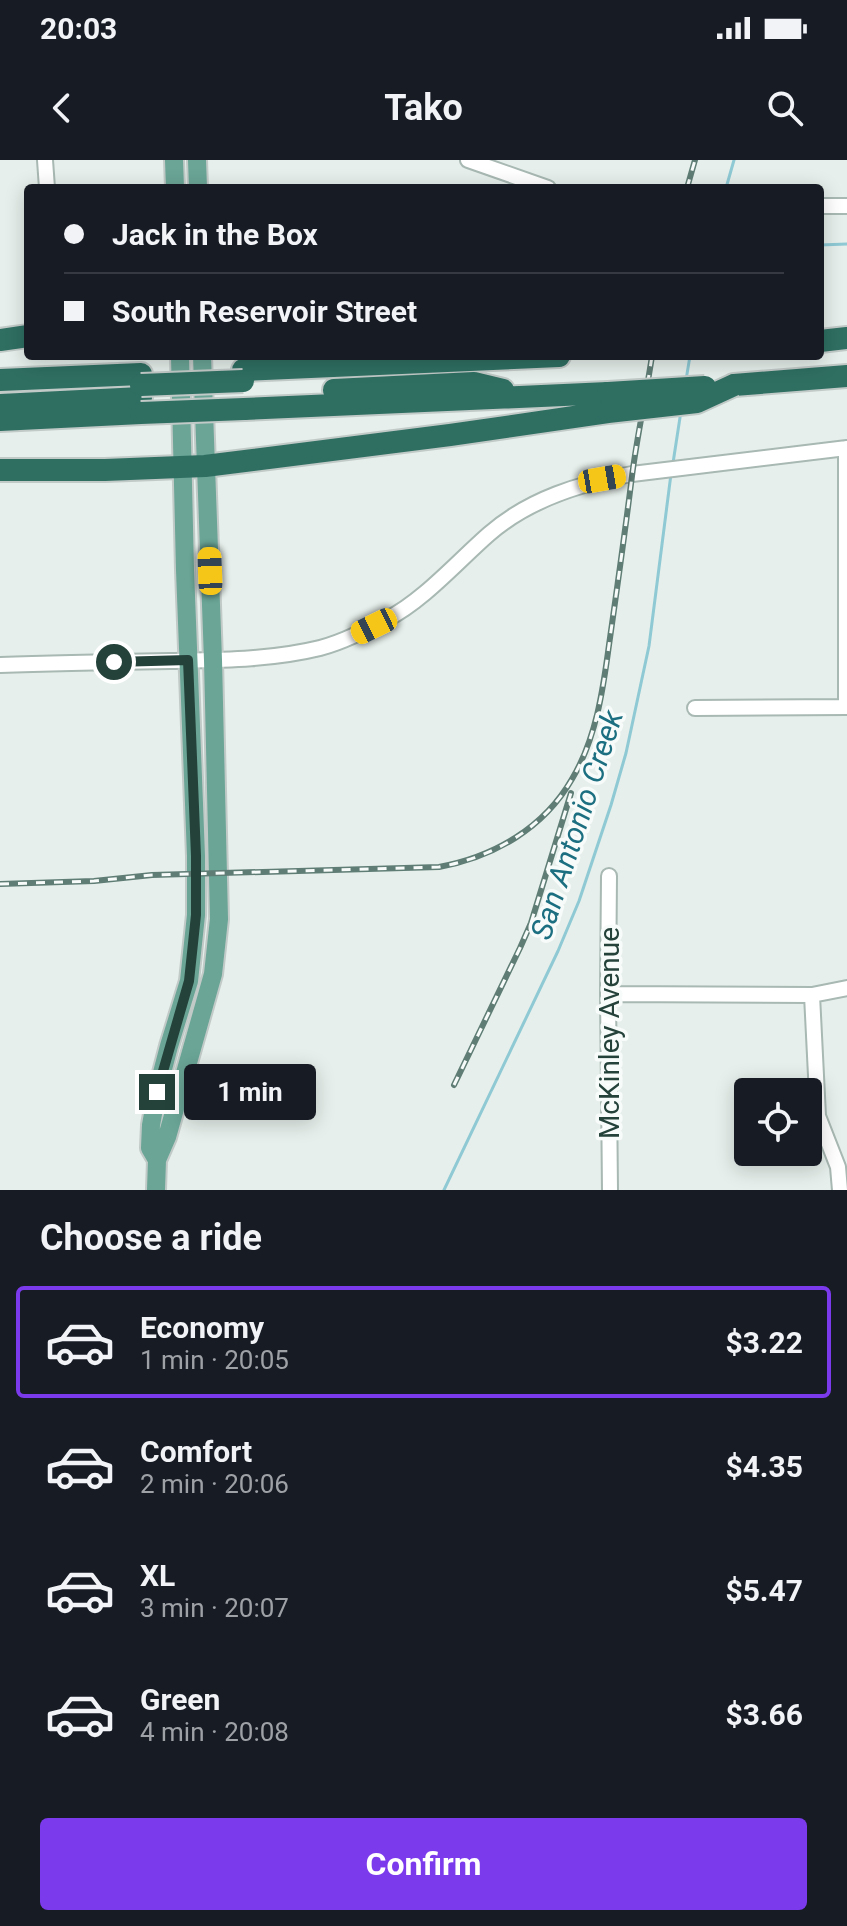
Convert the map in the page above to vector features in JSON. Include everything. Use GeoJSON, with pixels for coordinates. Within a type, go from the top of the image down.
{"type":"FeatureCollection","features":[{"type":"Feature","properties":{"kind":"highway"},"geometry":{"type":"LineString","coordinates":[[0,340],[24,337]]}},
{"type":"Feature","properties":{"kind":"highway"},"geometry":{"type":"LineString","coordinates":[[824,341],[847,338]]}},
{"type":"Feature","properties":{"kind":"highway"},"geometry":{"type":"LineString","coordinates":[[0,405],[141,392],[243,388],[494,360]]}},
{"type":"Feature","properties":{"kind":"highway"},"geometry":{"type":"LineString","coordinates":[[0,392],[243,388],[527,396],[608,402],[697,402],[734,385],[847,376]]}},
{"type":"Feature","properties":{"kind":"highway"},"geometry":{"type":"LineString","coordinates":[[0,380],[141,392]]}},
{"type":"Feature","properties":{"kind":"highway"},"geometry":{"type":"LineString","coordinates":[[0,420],[141,392]]}},
{"type":"Feature","properties":{"kind":"highway"},"geometry":{"type":"LineString","coordinates":[[0,470],[194,467],[450,435],[608,402]]}},
{"type":"Feature","properties":{"kind":"main road"},"geometry":{"type":"LineString","coordinates":[[174,160],[175,184]]}},
{"type":"Feature","properties":{"kind":"main road"},"geometry":{"type":"LineString","coordinates":[[197,160],[198,184]]}},
{"type":"Feature","properties":{"kind":"main road"},"geometry":{"type":"LineString","coordinates":[[156,1190],[157,1160],[170,1128],[213,974],[219,919],[213,660],[181,360]]}},
{"type":"Feature","properties":{"kind":"main road"},"geometry":{"type":"LineString","coordinates":[[157,1160],[150,1148],[151,1125],[157,1092],[192,966],[196,915],[188,660],[194,467],[202,360]]}},
{"type":"Feature","properties":{"kind":"main road"},"geometry":{"type":"LineString","coordinates":[[177,1023],[198,1030]]}},
{"type":"Feature","properties":{"kind":"main road"},"geometry":{"type":"LineString","coordinates":[[151,1125],[170,1128]]}},
{"type":"Feature","properties":{"kind":"street"},"geometry":{"type":"LineString","coordinates":[[45,160],[47,184]]}},
{"type":"Feature","properties":{"kind":"street"},"geometry":{"type":"LineString","coordinates":[[468,160],[503,167],[539,184]]}},
{"type":"Feature","properties":{"kind":"street"},"geometry":{"type":"LineString","coordinates":[[824,206],[847,206]]}},
{"type":"Feature","properties":{"kind":"street"},"geometry":{"type":"LineString","coordinates":[[0,665],[262,658],[322,648],[391,618],[492,531],[543,499],[602,479],[847,448],[846,707],[695,708]]}},
{"type":"Feature","properties":{"kind":"street","name":"McKinley Avenue"},"geometry":{"type":"LineString","coordinates":[[609,876],[610,1190]]}},
{"type":"Feature","properties":{"kind":"street"},"geometry":{"type":"LineString","coordinates":[[608,994],[812,995],[847,988]]}},
{"type":"Feature","properties":{"kind":"street"},"geometry":{"type":"LineString","coordinates":[[812,995],[818,1116],[838,1167],[840,1190]]}},
{"type":"Feature","properties":{"kind":"waterway","name":"San Antonio Creek"},"geometry":{"type":"LineString","coordinates":[[727,184],[734,160]]}},
{"type":"Feature","properties":{"kind":"waterway"},"geometry":{"type":"LineString","coordinates":[[824,245],[847,244]]}},
{"type":"Feature","properties":{"kind":"waterway","name":"San Antonio Creek"},"geometry":{"type":"LineString","coordinates":[[686,380],[689,360]]}},
{"type":"Feature","properties":{"kind":"waterway","name":"San Antonio Creek"},"geometry":{"type":"LineString","coordinates":[[673,463],[681,411]]}},
{"type":"Feature","properties":{"kind":"waterway","name":"San Antonio Creek"},"geometry":{"type":"LineString","coordinates":[[444,1190],[558,951],[579,901],[611,805],[626,753],[649,646],[671,474]]}},
{"type":"Feature","properties":{"kind":"railway"},"geometry":{"type":"LineString","coordinates":[[688,184],[695,160]]}},
{"type":"Feature","properties":{"kind":"railway"},"geometry":{"type":"LineString","coordinates":[[0,884],[94,881],[152,875],[439,867],[498,848],[532,826],[561,796],[572,779],[587,748],[597,714],[651,360]]}},
{"type":"Feature","properties":{"kind":"railway"},"geometry":{"type":"LineString","coordinates":[[454,1085],[531,923],[571,793]]}},
{"type":"Feature","properties":{"kind":"route"},"geometry":{"type":"LineString","coordinates":[[114,662],[188,660],[196,915],[189,981],[157,1092]]}}]}
